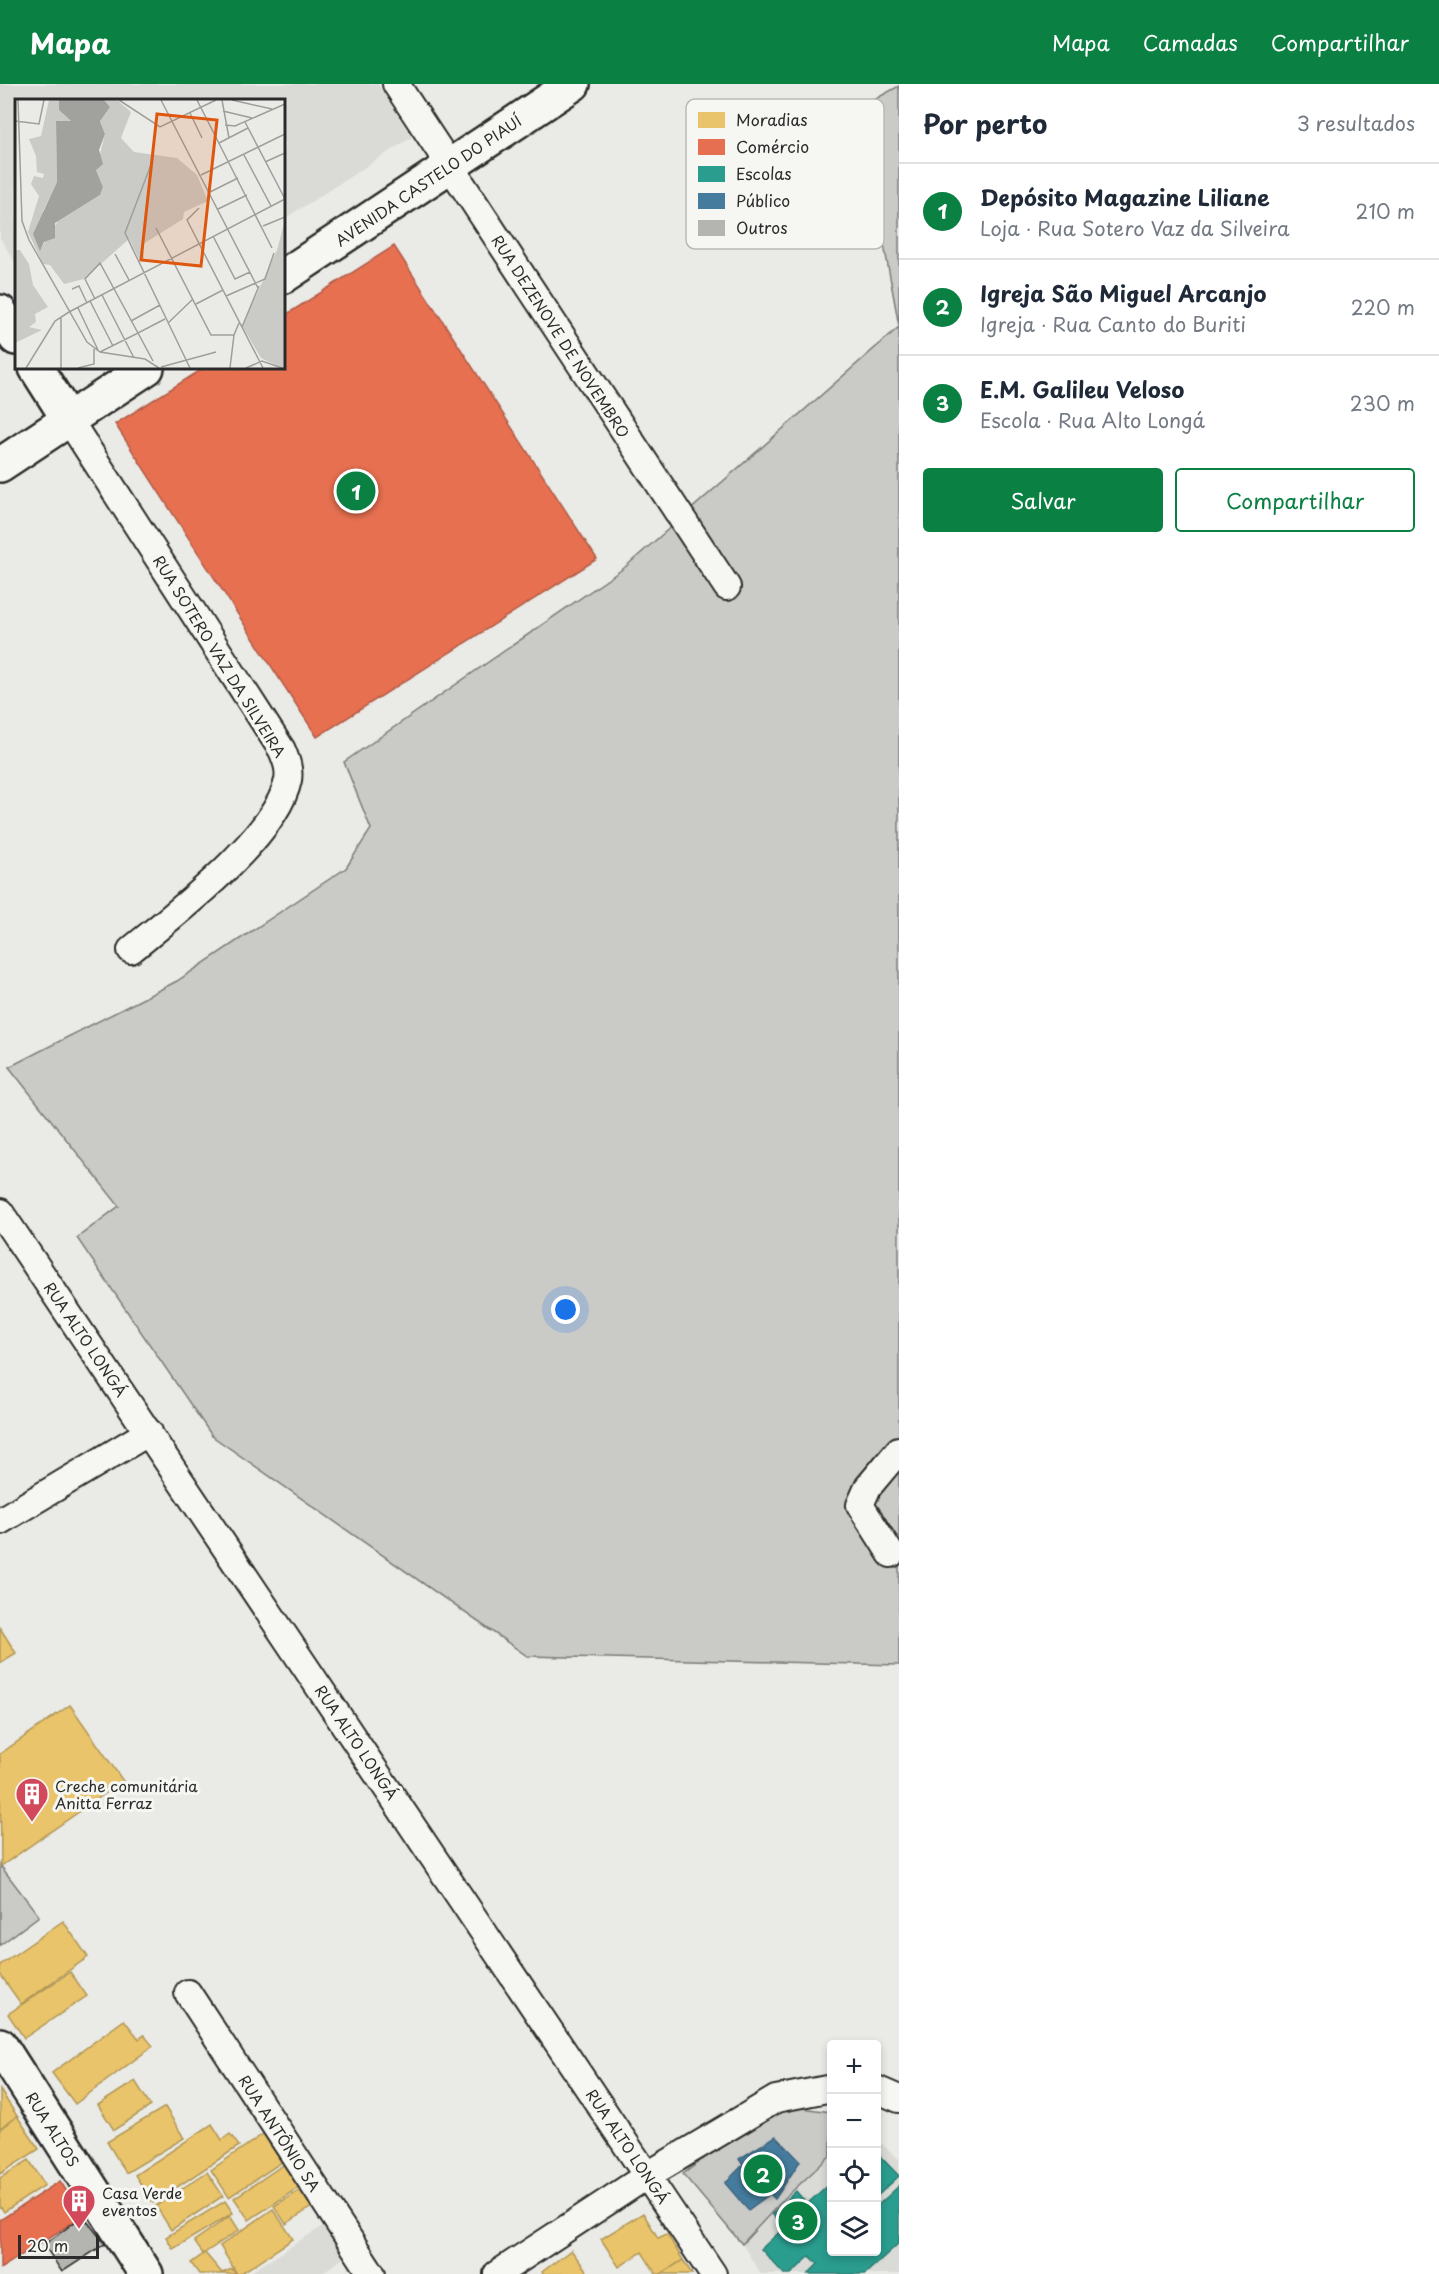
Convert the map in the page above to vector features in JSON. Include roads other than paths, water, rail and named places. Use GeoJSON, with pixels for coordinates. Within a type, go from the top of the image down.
{"type":"FeatureCollection","features":[{"type":"Feature","properties":{"kind":"main road","name":"AVENIDA CASTELO DO PIAUÍ"},"geometry":{"type":"LineString","coordinates":[[285,275],[573,84]]}},
{"type":"Feature","properties":{"kind":"main road"},"geometry":{"type":"LineString","coordinates":[[0,312],[15,336]]}},
{"type":"Feature","properties":{"kind":"main road","name":"RUA SOTERO VAZ DA SILVEIRA"},"geometry":{"type":"LineString","coordinates":[[37,369],[69,420]]}},
{"type":"Feature","properties":{"kind":"main road"},"geometry":{"type":"LineString","coordinates":[[0,465],[146,369]]}},
{"type":"Feature","properties":{"kind":"main road","name":"RUA ALTOS"},"geometry":{"type":"LineString","coordinates":[[0,2044],[146,2274]]}},
{"type":"Feature","properties":{"kind":"street","name":"RUA DEZENOVE DE NOVEMBRO"},"geometry":{"type":"LineString","coordinates":[[396,84],[727,586]]}},
{"type":"Feature","properties":{"kind":"street","name":"RUA SOTERO VAZ DA SILVEIRA"},"geometry":{"type":"LineString","coordinates":[[69,420],[282,750],[289,767],[286,789],[271,817],[244,851],[187,904],[131,950]]}},
{"type":"Feature","properties":{"kind":"street","name":"RUA ALTO LONGÁ"},"geometry":{"type":"LineString","coordinates":[[0,1212],[713,2274]]}},
{"type":"Feature","properties":{"kind":"street"},"geometry":{"type":"LineString","coordinates":[[0,1521],[149,1432]]}},
{"type":"Feature","properties":{"kind":"street"},"geometry":{"type":"LineString","coordinates":[[891,1554],[860,1505],[868,1487],[899,1450]]}},
{"type":"Feature","properties":{"kind":"street","name":"RUA ANTÔNIO SA"},"geometry":{"type":"LineString","coordinates":[[188,1993],[372,2274]]}},
{"type":"Feature","properties":{"kind":"street"},"geometry":{"type":"LineString","coordinates":[[497,2274],[648,2175],[776,2098],[827,2089]]}},
{"type":"Feature","properties":{"kind":"street"},"geometry":{"type":"LineString","coordinates":[[881,2091],[899,2099]]}},
{"type":"Feature","properties":{"kind":"place","name":"Depósito Magazine Liliane"},"geometry":{"type":"Point","coordinates":[356,491]}},
{"type":"Feature","properties":{"kind":"place","name":"Creche comunitária Anitta Ferraz"},"geometry":{"type":"Point","coordinates":[32,1823]}},
{"type":"Feature","properties":{"kind":"place","name":"Igreja São Miguel Arcanjo"},"geometry":{"type":"Point","coordinates":[763,2174]}},
{"type":"Feature","properties":{"kind":"place","name":"E.M. Galileu Veloso"},"geometry":{"type":"Point","coordinates":[798,2221]}},
{"type":"Feature","properties":{"kind":"place","name":"Casa Verde eventos"},"geometry":{"type":"Point","coordinates":[79,2230]}}]}
